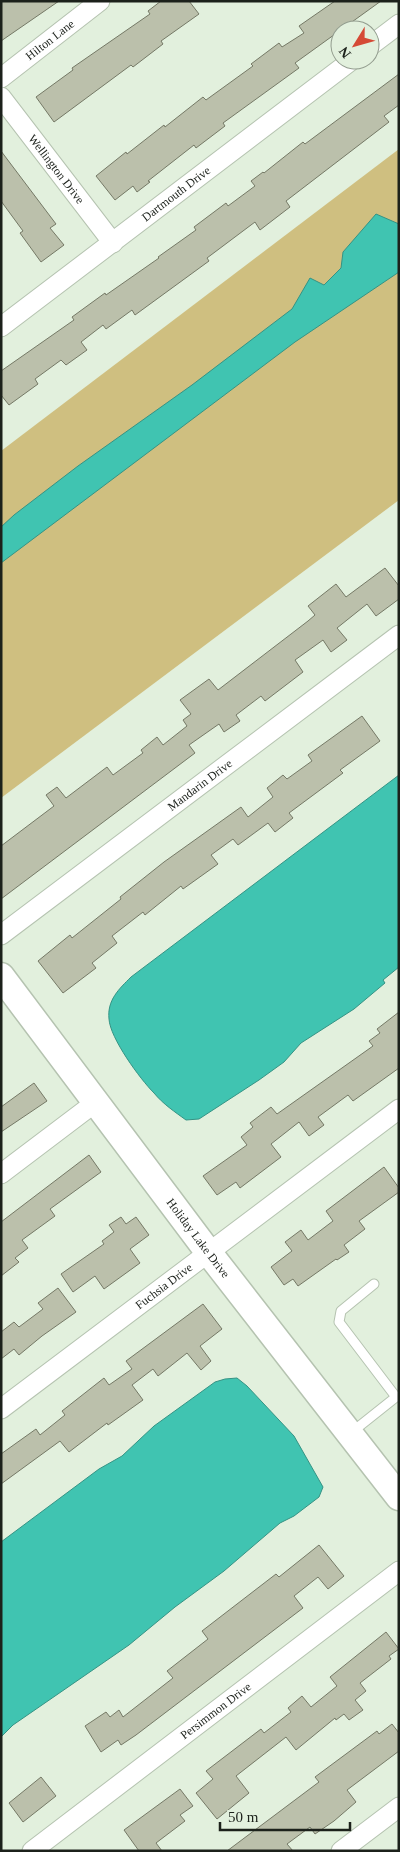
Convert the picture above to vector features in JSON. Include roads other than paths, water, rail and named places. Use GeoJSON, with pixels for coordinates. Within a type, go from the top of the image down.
{"type":"FeatureCollection","features":[{"type":"Feature","properties":{"kind":"street","name":"Hilton Lane"},"geometry":{"type":"LineString","coordinates":[[1,78],[100,1]]}},
{"type":"Feature","properties":{"kind":"street"},"geometry":{"type":"LineString","coordinates":[[380,38],[399,24]]}},
{"type":"Feature","properties":{"kind":"street","name":"Dartmouth Drive"},"geometry":{"type":"LineString","coordinates":[[1,327],[339,70]]}},
{"type":"Feature","properties":{"kind":"street","name":"Wellington Drive"},"geometry":{"type":"LineString","coordinates":[[1,97],[113,243]]}},
{"type":"Feature","properties":{"kind":"street","name":"Mandarin Drive"},"geometry":{"type":"LineString","coordinates":[[1,935],[399,635]]}},
{"type":"Feature","properties":{"kind":"street","name":"Holiday Lake Drive"},"geometry":{"type":"LineString","coordinates":[[1,976],[209,1253],[399,1497]]}},
{"type":"Feature","properties":{"kind":"street"},"geometry":{"type":"LineString","coordinates":[[1,1174],[96,1102]]}},
{"type":"Feature","properties":{"kind":"street","name":"Fuchsia Drive"},"geometry":{"type":"LineString","coordinates":[[1,1409],[399,1109]]}},
{"type":"Feature","properties":{"kind":"street","name":"Persimmon Drive"},"geometry":{"type":"LineString","coordinates":[[32,1851],[399,1571]]}},
{"type":"Feature","properties":{"kind":"street"},"geometry":{"type":"LineString","coordinates":[[341,1851],[399,1807]]}},
{"type":"Feature","properties":{"kind":"lane"},"geometry":{"type":"LineString","coordinates":[[350,1434],[397,1399],[339,1322],[341,1311],[374,1284]]}},
{"type":"Feature","properties":{"kind":"water"},"geometry":{"type":"Polygon","coordinates":[[[376,214],[399,224],[399,272],[295,342],[1,563],[1,527],[78,466],[192,385],[292,309],[310,278],[324,285],[341,268],[343,252],[376,214]]]}},
{"type":"Feature","properties":{"kind":"water"},"geometry":{"type":"Polygon","coordinates":[[[399,775],[399,967],[383,980],[385,983],[354,1009],[301,1043],[284,1062],[259,1080],[199,1119],[186,1120],[169,1108],[141,1078],[114,1037],[109,1012],[115,995],[131,977],[399,775]]]}},
{"type":"Feature","properties":{"kind":"water"},"geometry":{"type":"Polygon","coordinates":[[[237,1378],[247,1386],[294,1436],[323,1487],[319,1497],[294,1516],[280,1523],[224,1571],[175,1607],[129,1645],[13,1725],[1,1737],[1,1542],[99,1469],[122,1456],[154,1426],[215,1382],[237,1378]]]}}]}
